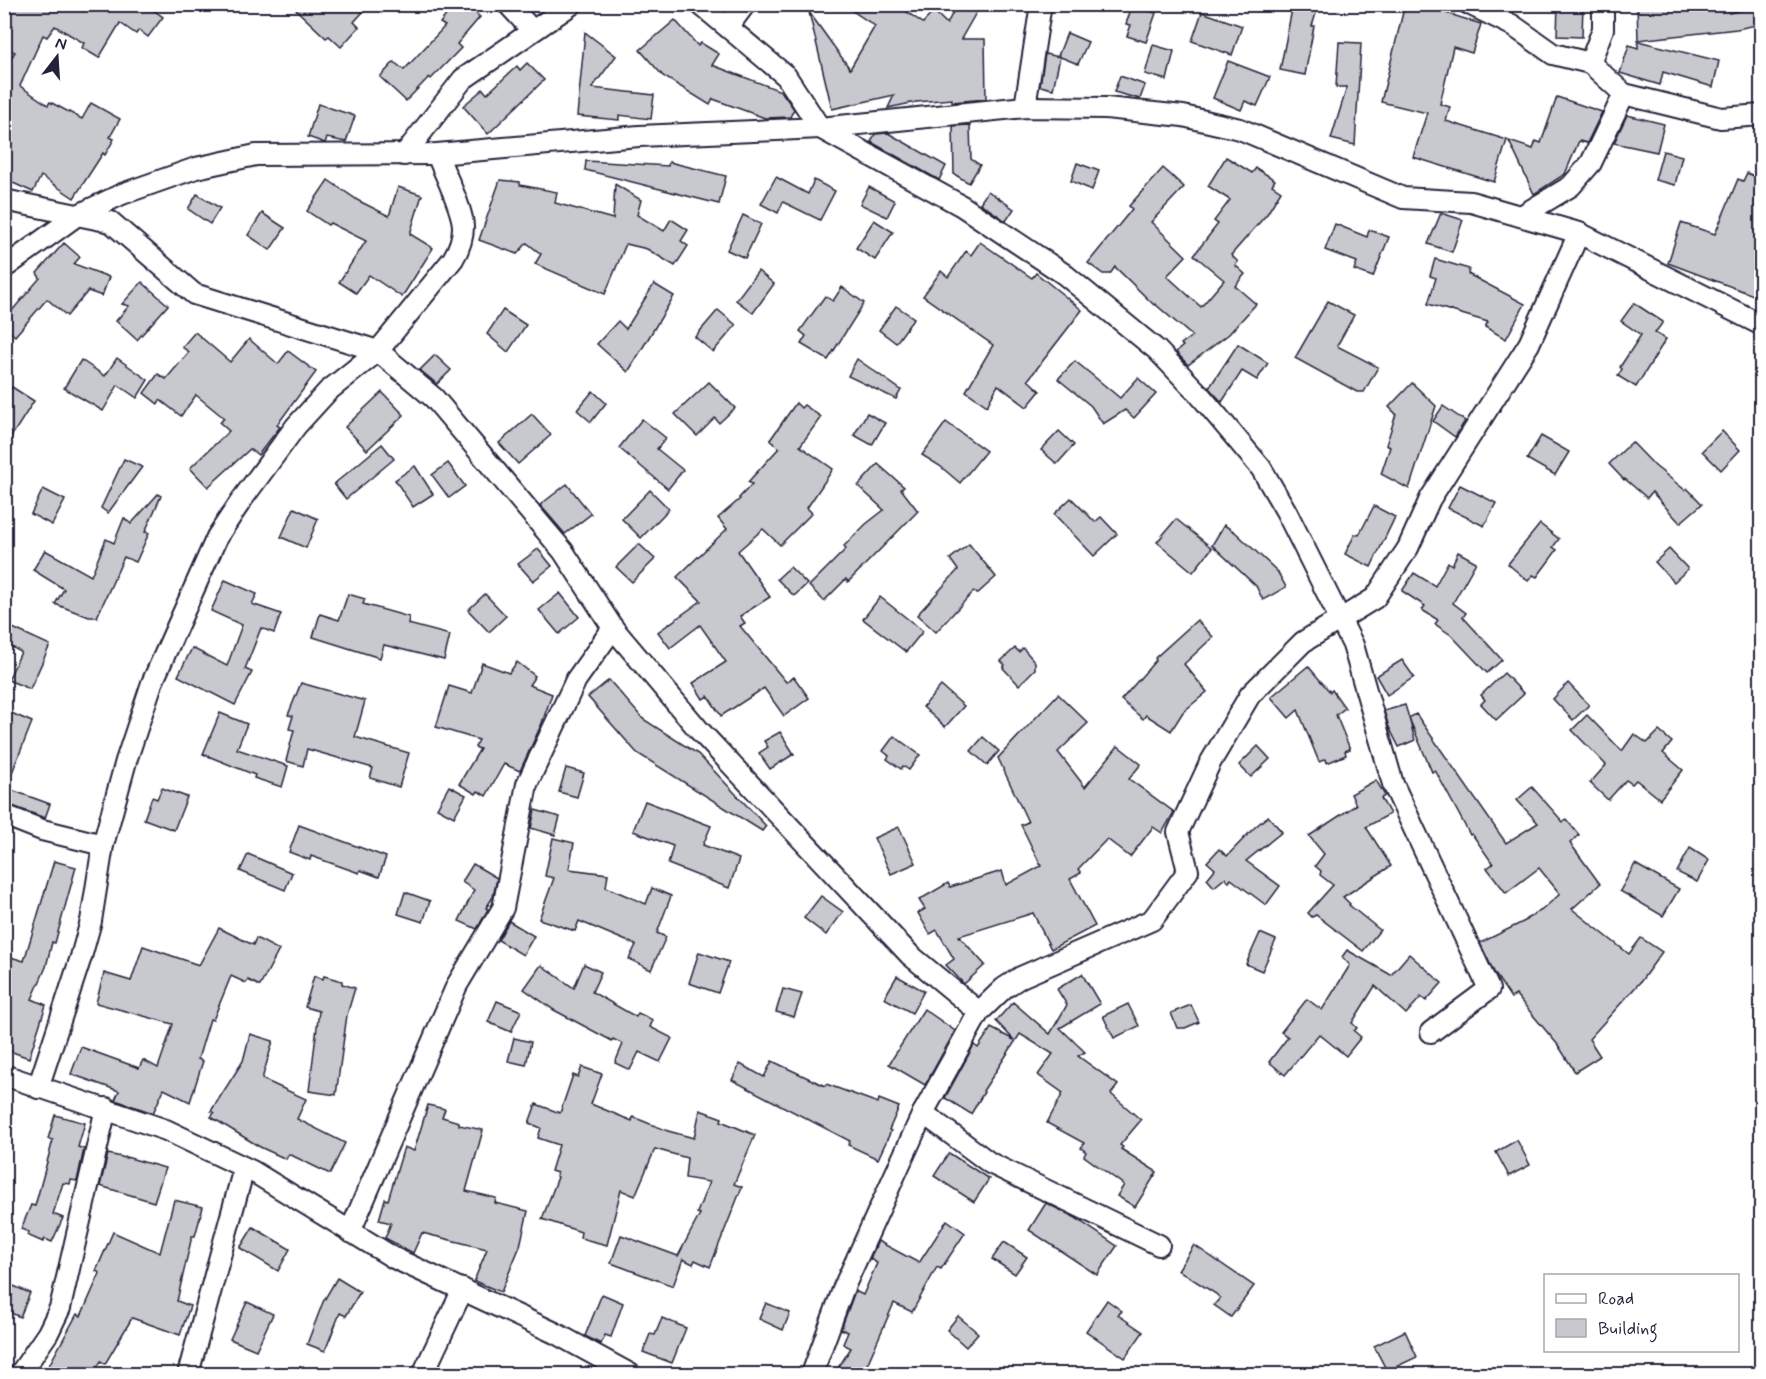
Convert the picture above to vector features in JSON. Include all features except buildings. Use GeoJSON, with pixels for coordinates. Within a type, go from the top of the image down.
{"type":"FeatureCollection","features":[{"type":"Feature","properties":{"kind":"street"},"geometry":{"type":"LineString","coordinates":[[508,4],[532,30]]}},
{"type":"Feature","properties":{"kind":"street"},"geometry":{"type":"LineString","coordinates":[[404,156],[463,79],[572,4]]}},
{"type":"Feature","properties":{"kind":"street"},"geometry":{"type":"LineString","coordinates":[[700,4],[786,76],[820,128],[962,206],[1046,261],[1157,350],[1261,468],[1286,511],[1353,645],[1393,783],[1489,989],[1431,1032]]}},
{"type":"Feature","properties":{"kind":"street"},"geometry":{"type":"LineString","coordinates":[[728,27],[745,4]]}},
{"type":"Feature","properties":{"kind":"street"},"geometry":{"type":"LineString","coordinates":[[1024,107],[1041,4]]}},
{"type":"Feature","properties":{"kind":"street"},"geometry":{"type":"LineString","coordinates":[[1468,4],[1512,25],[1552,54],[1590,63],[1624,94],[1721,118],[1761,115]]}},
{"type":"Feature","properties":{"kind":"street"},"geometry":{"type":"LineString","coordinates":[[1590,63],[1604,28],[1603,4]]}},
{"type":"Feature","properties":{"kind":"street"},"geometry":{"type":"LineString","coordinates":[[1521,216],[1571,186],[1591,163],[1624,94]]}},
{"type":"Feature","properties":{"kind":"street"},"geometry":{"type":"LineString","coordinates":[[4,268],[76,216],[122,194],[218,162],[256,155],[404,156],[639,136],[820,128],[1024,107],[1106,108],[1184,116],[1240,129],[1403,198],[1471,202],[1579,233],[1761,326]]}},
{"type":"Feature","properties":{"kind":"street"},"geometry":{"type":"LineString","coordinates":[[38,1088],[91,921],[103,845],[126,761],[152,683],[217,537],[296,426],[328,391],[378,351],[453,259],[461,244],[464,226],[437,154]]}},
{"type":"Feature","properties":{"kind":"street"},"geometry":{"type":"LineString","coordinates":[[4,200],[111,222],[194,294],[378,351],[434,398],[563,551],[613,628],[698,729],[910,955],[979,1012]]}},
{"type":"Feature","properties":{"kind":"street"},"geometry":{"type":"LineString","coordinates":[[812,1374],[844,1287],[923,1113],[979,1012],[1004,988],[1021,977],[1152,920],[1188,871],[1178,832],[1210,763],[1250,695],[1303,642],[1375,598],[1408,548],[1430,499],[1529,344],[1579,233]]}},
{"type":"Feature","properties":{"kind":"street"},"geometry":{"type":"LineString","coordinates":[[350,1232],[457,985],[503,908],[527,784],[576,680],[613,628]]}},
{"type":"Feature","properties":{"kind":"street"},"geometry":{"type":"LineString","coordinates":[[4,815],[42,830],[103,845]]}},
{"type":"Feature","properties":{"kind":"street"},"geometry":{"type":"LineString","coordinates":[[4,1075],[166,1130],[244,1168],[394,1258],[555,1333],[630,1374]]}},
{"type":"Feature","properties":{"kind":"street"},"geometry":{"type":"LineString","coordinates":[[20,1374],[48,1333],[60,1308],[106,1108]]}},
{"type":"Feature","properties":{"kind":"street"},"geometry":{"type":"LineString","coordinates":[[923,1113],[990,1163],[1159,1245]]}},
{"type":"Feature","properties":{"kind":"street"},"geometry":{"type":"LineString","coordinates":[[188,1374],[244,1168]]}},
{"type":"Feature","properties":{"kind":"street"},"geometry":{"type":"LineString","coordinates":[[423,1374],[463,1289]]}}]}
